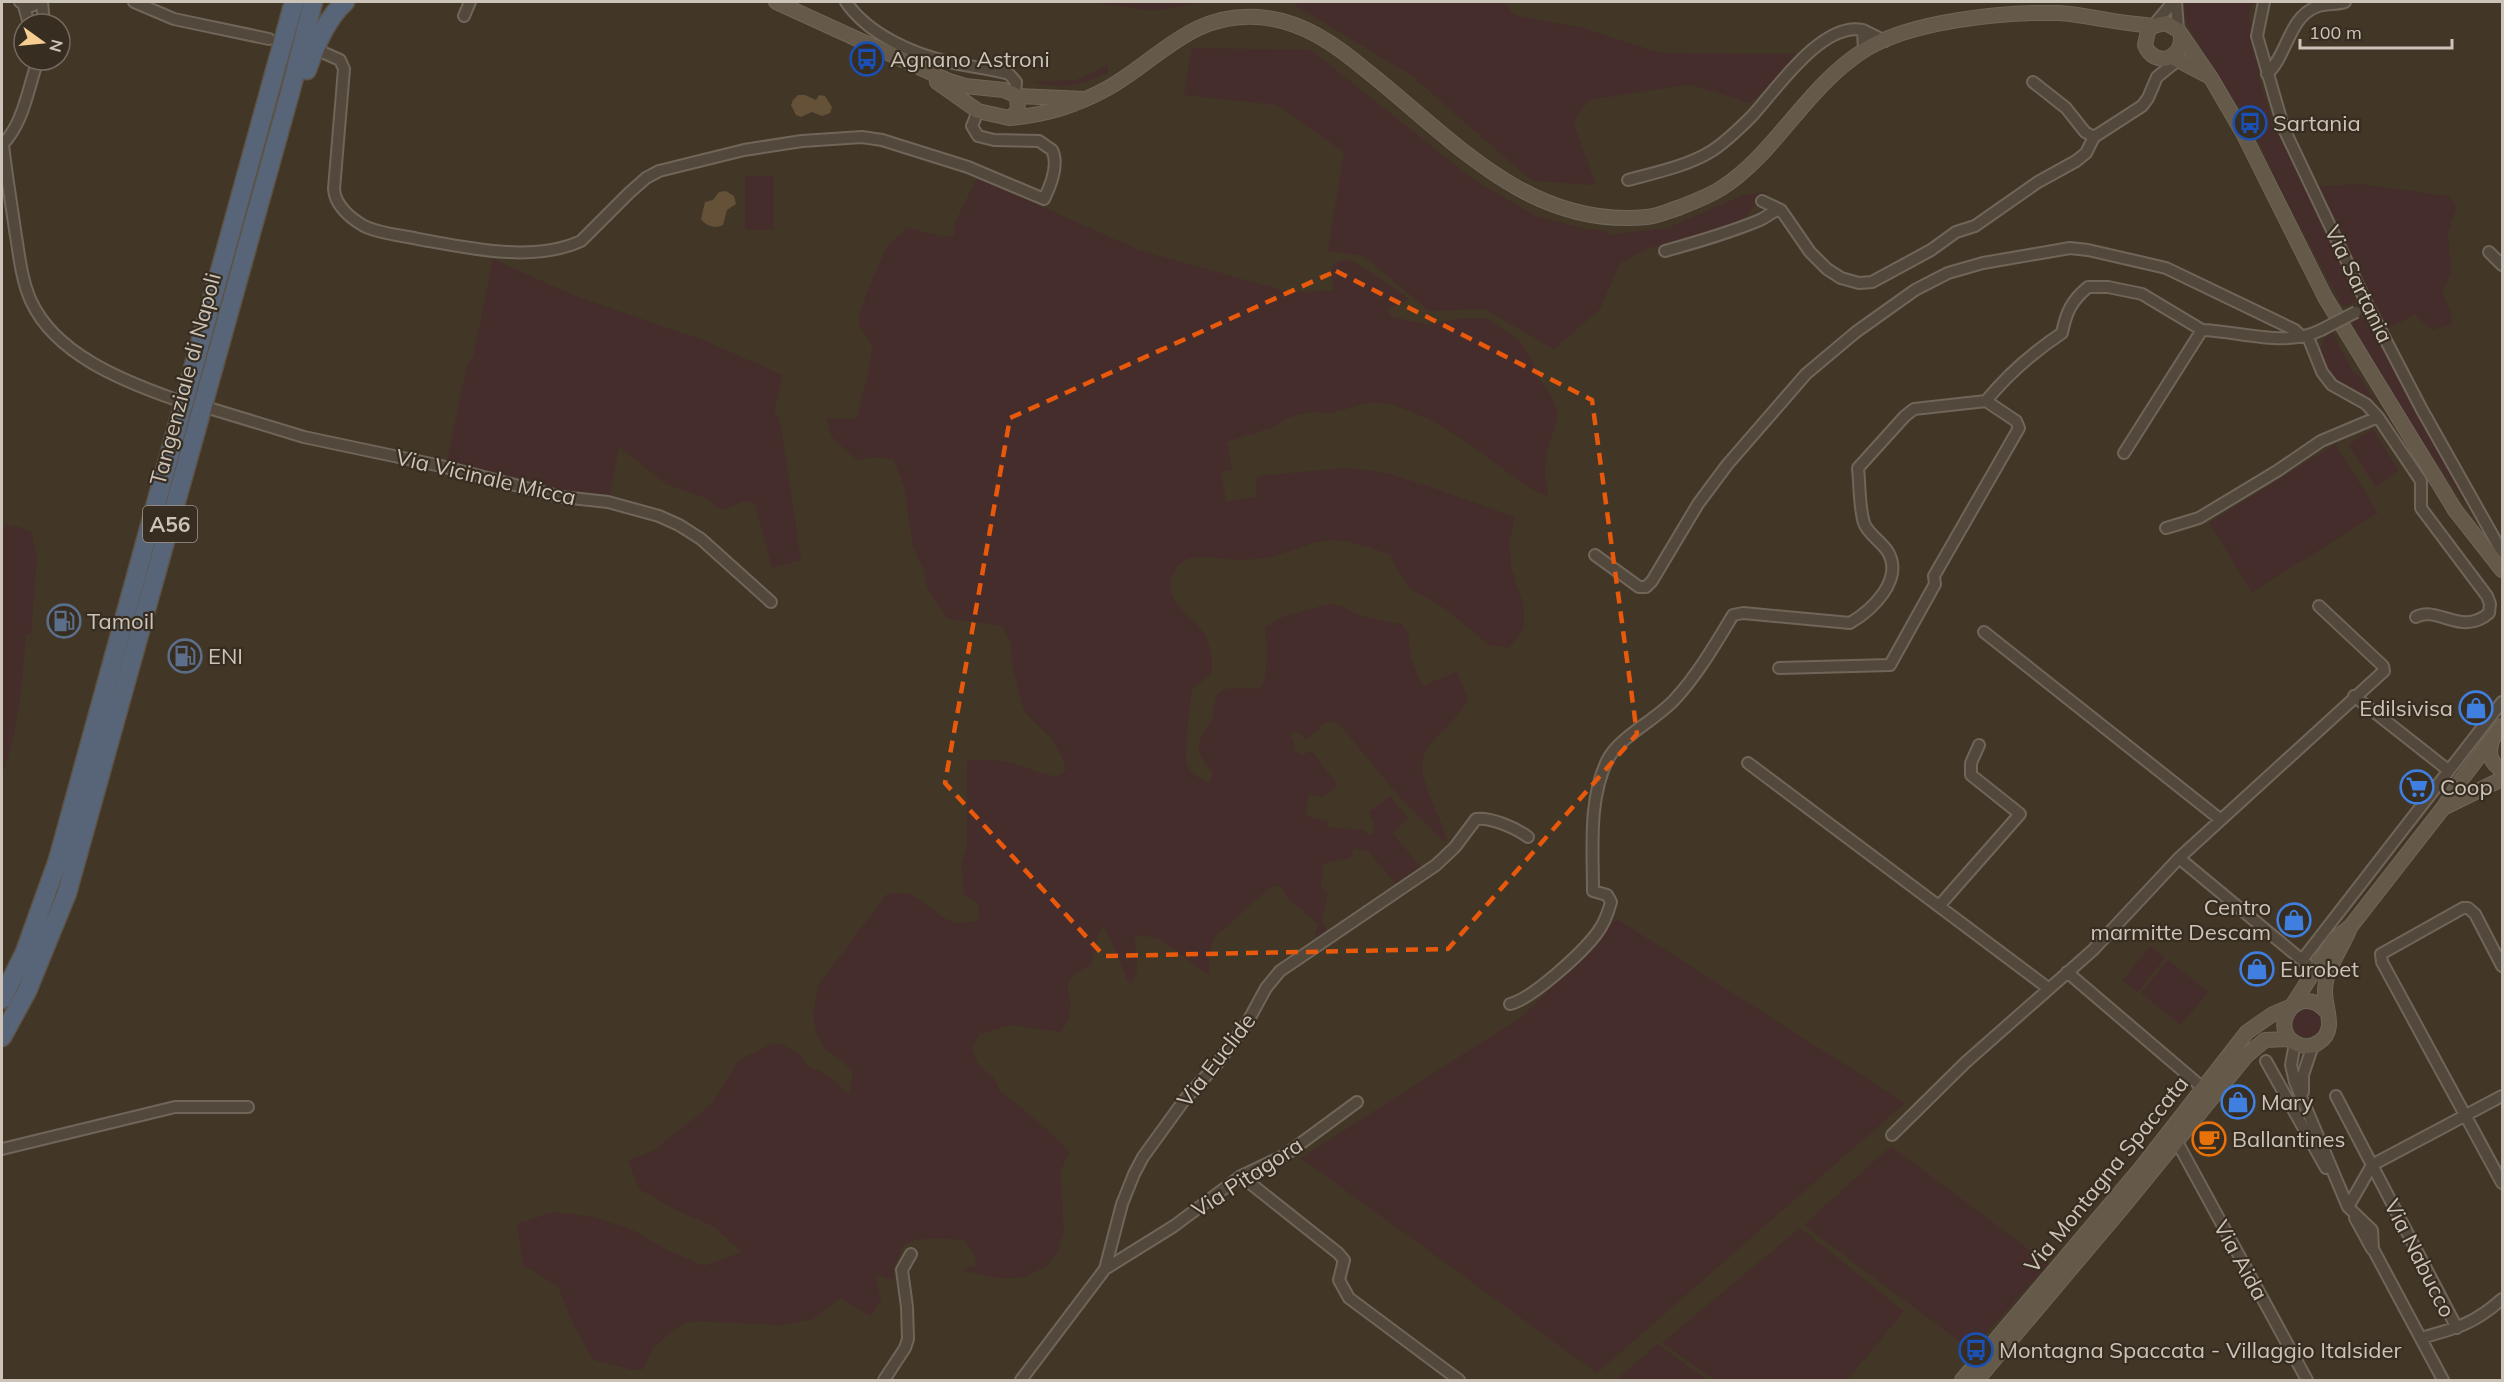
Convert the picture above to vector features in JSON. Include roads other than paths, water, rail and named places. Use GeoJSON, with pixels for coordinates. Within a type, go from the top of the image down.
{"type":"FeatureCollection","features":[{"type":"Feature","properties":{"kind":"highway"},"geometry":{"type":"LineString","coordinates":[[276,43],[285,2]]}},
{"type":"Feature","properties":{"kind":"highway","name":"Tangenziale di Napoli"},"geometry":{"type":"LineString","coordinates":[[2,999],[25,952],[57,860],[276,43],[294,2]]}},
{"type":"Feature","properties":{"kind":"highway","name":"Tangenziale di Napoli"},"geometry":{"type":"LineString","coordinates":[[2,1037],[32,981],[67,893],[313,2]]}},
{"type":"Feature","properties":{"kind":"highway"},"geometry":{"type":"LineString","coordinates":[[271,158],[299,96],[322,34],[330,19],[345,2]]}},
{"type":"Feature","properties":{"kind":"street"},"geometry":{"type":"LineString","coordinates":[[22,4],[33,6],[41,2]]}},
{"type":"Feature","properties":{"kind":"street"},"geometry":{"type":"LineString","coordinates":[[134,2],[174,19],[276,43]]}},
{"type":"Feature","properties":{"kind":"street"},"geometry":{"type":"LineString","coordinates":[[464,16],[470,2]]}},
{"type":"Feature","properties":{"kind":"street"},"geometry":{"type":"LineString","coordinates":[[776,2],[923,72],[965,86],[1012,93],[1085,99]]}},
{"type":"Feature","properties":{"kind":"street"},"geometry":{"type":"LineString","coordinates":[[846,2],[856,16],[867,25],[913,50],[948,62],[1009,74],[1016,82],[1012,93],[1018,112],[1009,118]]}},
{"type":"Feature","properties":{"kind":"street"},"geometry":{"type":"LineString","coordinates":[[2175,2],[2145,38],[2148,51],[2159,59],[2175,59],[2211,78]]}},
{"type":"Feature","properties":{"kind":"street"},"geometry":{"type":"LineString","coordinates":[[1762,201],[1781,210],[1810,252],[1827,269],[1841,278],[1859,283],[1872,282],[1930,250],[1956,232],[1975,226],[2038,182],[2076,161],[2086,153],[2094,137],[2142,106],[2152,86],[2162,71],[2175,59],[2180,48],[2175,2]]}},
{"type":"Feature","properties":{"kind":"street","name":"Via Sartania"},"geometry":{"type":"LineString","coordinates":[[2264,2],[2257,36],[2266,74],[2284,129],[2368,306],[2421,408],[2502,552]]}},
{"type":"Feature","properties":{"kind":"street"},"geometry":{"type":"LineString","coordinates":[[2266,74],[2278,62],[2295,27],[2306,13],[2318,6],[2344,2]]}},
{"type":"Feature","properties":{"kind":"street"},"geometry":{"type":"LineString","coordinates":[[923,72],[980,111],[1009,118],[1062,110],[1085,99],[1118,82],[1181,36],[1203,25],[1221,20],[1250,17],[1281,21],[1324,38],[1460,149],[1505,182],[1556,207],[1581,214],[1613,218],[1653,216],[1697,201],[1721,189],[1753,160],[1818,87],[1845,63],[1864,51],[1913,30],[1980,18],[2057,12],[2153,26],[2166,23],[2179,33],[2199,58],[2243,133],[2325,297],[2454,510],[2502,570]]}},
{"type":"Feature","properties":{"kind":"street"},"geometry":{"type":"LineString","coordinates":[[2108,20],[2145,38]]}},
{"type":"Feature","properties":{"kind":"street"},"geometry":{"type":"LineString","coordinates":[[1628,180],[1709,152],[1751,117],[1797,63],[1841,31],[1853,28],[1863,30],[1885,41]]}},
{"type":"Feature","properties":{"kind":"street"},"geometry":{"type":"LineString","coordinates":[[1863,30],[1864,51]]}},
{"type":"Feature","properties":{"kind":"street"},"geometry":{"type":"LineString","coordinates":[[322,52],[340,60],[344,69],[334,189],[338,204],[365,226],[483,251],[518,251],[571,245],[581,241],[629,193],[646,178],[659,171],[744,150],[802,141],[862,137],[882,140],[968,167],[1044,199],[1049,189],[1054,163],[1052,150],[1039,141],[994,140],[978,136],[972,126],[980,111],[977,98],[988,90]]}},
{"type":"Feature","properties":{"kind":"street"},"geometry":{"type":"LineString","coordinates":[[2152,56],[2152,86]]}},
{"type":"Feature","properties":{"kind":"street"},"geometry":{"type":"LineString","coordinates":[[34,72],[19,117],[2,144],[25,287],[43,322],[61,339],[110,374],[174,399]]}},
{"type":"Feature","properties":{"kind":"street"},"geometry":{"type":"LineString","coordinates":[[2033,82],[2066,108],[2085,132],[2094,137]]}},
{"type":"Feature","properties":{"kind":"street"},"geometry":{"type":"LineString","coordinates":[[1665,251],[1732,232],[1765,218],[1776,210],[1781,210]]}},
{"type":"Feature","properties":{"kind":"street"},"geometry":{"type":"LineString","coordinates":[[1595,555],[1639,587],[1646,587],[1698,504],[1727,465],[1806,374],[1856,332],[1915,290],[1948,273],[1983,263],[2070,248],[2166,268],[2295,330],[2305,337],[2322,372],[2332,385],[2366,404],[2378,417],[2421,481],[2421,508],[2487,596],[2490,604],[2489,614],[2480,621],[2457,623],[2437,616],[2416,617]]}},
{"type":"Feature","properties":{"kind":"street"},"geometry":{"type":"LineString","coordinates":[[2489,252],[2502,265]]}},
{"type":"Feature","properties":{"kind":"street"},"geometry":{"type":"LineString","coordinates":[[1986,401],[2036,350],[2062,333],[2066,311],[2076,297],[2088,287],[2108,287],[2142,294],[2202,330],[2262,337],[2305,337],[2368,306]]}},
{"type":"Feature","properties":{"kind":"street"},"geometry":{"type":"LineString","coordinates":[[2124,453],[2202,330]]}},
{"type":"Feature","properties":{"kind":"street"},"geometry":{"type":"LineString","coordinates":[[1510,1004],[1521,1001],[1532,994],[1582,949],[1605,921],[1611,902],[1607,895],[1593,891],[1593,840],[1599,785],[1608,758],[1624,741],[1659,716],[1677,698],[1733,615],[1743,613],[1850,623],[1879,602],[1888,584],[1892,568],[1889,554],[1865,525],[1858,468],[1914,409],[1986,401],[2016,421],[2019,428],[1934,576],[1935,584],[1890,665],[1779,668]]}},
{"type":"Feature","properties":{"kind":"street","name":"Via Vicinale Micca"},"geometry":{"type":"LineString","coordinates":[[212,410],[304,437],[441,466],[562,497],[608,502],[659,516],[701,539],[771,602]]}},
{"type":"Feature","properties":{"kind":"street"},"geometry":{"type":"LineString","coordinates":[[2166,528],[2199,518],[2277,471],[2321,441],[2378,417]]}},
{"type":"Feature","properties":{"kind":"street"},"geometry":{"type":"LineString","coordinates":[[1892,1134],[1958,1070],[2093,950],[2179,858],[2384,671],[2383,666],[2319,606]]}},
{"type":"Feature","properties":{"kind":"street"},"geometry":{"type":"LineString","coordinates":[[1984,632],[2221,820]]}},
{"type":"Feature","properties":{"kind":"street"},"geometry":{"type":"LineString","coordinates":[[2354,696],[2448,770]]}},
{"type":"Feature","properties":{"kind":"street"},"geometry":{"type":"LineString","coordinates":[[2302,960],[2502,702]]}},
{"type":"Feature","properties":{"kind":"street"},"geometry":{"type":"LineString","coordinates":[[2313,1045],[2328,1032],[2330,1024],[2326,1011],[2325,989],[2331,965],[2351,926],[2443,808],[2502,726]]}},
{"type":"Feature","properties":{"kind":"street"},"geometry":{"type":"LineString","coordinates":[[2492,739],[2489,752],[2493,764],[2502,770]]}},
{"type":"Feature","properties":{"kind":"street"},"geometry":{"type":"LineString","coordinates":[[1939,906],[2020,814],[1971,775],[1971,763],[1979,745]]}},
{"type":"Feature","properties":{"kind":"street"},"geometry":{"type":"LineString","coordinates":[[1748,763],[2049,988]]}},
{"type":"Feature","properties":{"kind":"street"},"geometry":{"type":"LineString","coordinates":[[2443,808],[2502,779]]}},
{"type":"Feature","properties":{"kind":"street","name":"Via Euclide"},"geometry":{"type":"LineString","coordinates":[[1021,1380],[1105,1269],[1122,1204],[1143,1157],[1185,1100],[1217,1064],[1247,1023],[1266,988],[1280,971],[1436,865],[1455,847],[1476,819],[1505,826],[1528,837]]}},
{"type":"Feature","properties":{"kind":"street"},"geometry":{"type":"LineString","coordinates":[[2179,858],[2314,970]]}},
{"type":"Feature","properties":{"kind":"street"},"geometry":{"type":"LineString","coordinates":[[2502,966],[2475,914],[2468,908],[2453,913],[2381,954],[2382,962],[2502,1183]]}},
{"type":"Feature","properties":{"kind":"street"},"geometry":{"type":"LineString","coordinates":[[2292,1041],[2284,1026],[2285,1018],[2334,940],[2351,926]]}},
{"type":"Feature","properties":{"kind":"street"},"geometry":{"type":"LineString","coordinates":[[2067,972],[2203,1088]]}},
{"type":"Feature","properties":{"kind":"street","name":"Via Montagna Spaccata"},"geometry":{"type":"LineString","coordinates":[[1962,1380],[2141,1168],[2247,1032],[2273,1014],[2306,1000],[2314,1001],[2326,1011]]}},
{"type":"Feature","properties":{"kind":"street","name":"Via Montagna Spaccata"},"geometry":{"type":"LineString","coordinates":[[1977,1380],[2255,1046],[2273,1038],[2313,1045]]}},
{"type":"Feature","properties":{"kind":"street","name":"Via Nabucco"},"geometry":{"type":"LineString","coordinates":[[2292,1041],[2292,1070],[2348,1206]]}},
{"type":"Feature","properties":{"kind":"street","name":"Via Nabucco"},"geometry":{"type":"LineString","coordinates":[[2305,1101],[2303,1075],[2313,1045]]}},
{"type":"Feature","properties":{"kind":"street","name":"Via Nabucco"},"geometry":{"type":"LineString","coordinates":[[2266,1061],[2421,1338],[2457,1328],[2336,1096]]}},
{"type":"Feature","properties":{"kind":"street"},"geometry":{"type":"LineString","coordinates":[[2348,1206],[2372,1165],[2502,1096]]}},
{"type":"Feature","properties":{"kind":"street","name":"Via Pitagora"},"geometry":{"type":"LineString","coordinates":[[1105,1269],[1174,1226],[1241,1176],[1285,1155],[1320,1127],[1357,1102]]}},
{"type":"Feature","properties":{"kind":"street"},"geometry":{"type":"LineString","coordinates":[[2,1149],[175,1107],[248,1107]]}},
{"type":"Feature","properties":{"kind":"street","name":"Via Aida"},"geometry":{"type":"LineString","coordinates":[[2176,1140],[2307,1380]]}},
{"type":"Feature","properties":{"kind":"street"},"geometry":{"type":"LineString","coordinates":[[1241,1176],[1338,1253],[1344,1260],[1339,1280],[1349,1298],[1460,1380]]}},
{"type":"Feature","properties":{"kind":"street"},"geometry":{"type":"LineString","coordinates":[[884,1380],[905,1348],[908,1339],[902,1270],[911,1254]]}},
{"type":"Feature","properties":{"kind":"street"},"geometry":{"type":"LineString","coordinates":[[2457,1328],[2483,1317],[2502,1299]]}},
{"type":"Feature","properties":{"kind":"street"},"geometry":{"type":"LineString","coordinates":[[2421,1338],[2443,1380]]}},
{"type":"Feature","properties":{"kind":"place","name":"Agnano Astroni"},"geometry":{"type":"Point","coordinates":[867,59]}},
{"type":"Feature","properties":{"kind":"place","name":"Sartania"},"geometry":{"type":"Point","coordinates":[2250,123]}},
{"type":"Feature","properties":{"kind":"place","name":"Tamoil"},"geometry":{"type":"Point","coordinates":[64,621]}},
{"type":"Feature","properties":{"kind":"place","name":"ENI"},"geometry":{"type":"Point","coordinates":[185,656]}},
{"type":"Feature","properties":{"kind":"place","name":"Edilsivisa"},"geometry":{"type":"Point","coordinates":[2476,708]}},
{"type":"Feature","properties":{"kind":"place","name":"Coop"},"geometry":{"type":"Point","coordinates":[2417,787]}},
{"type":"Feature","properties":{"kind":"place","name":"Centro marmitte Descam"},"geometry":{"type":"Point","coordinates":[2294,920]}},
{"type":"Feature","properties":{"kind":"place","name":"Eurobet"},"geometry":{"type":"Point","coordinates":[2257,969]}},
{"type":"Feature","properties":{"kind":"place","name":"Mary"},"geometry":{"type":"Point","coordinates":[2238,1102]}},
{"type":"Feature","properties":{"kind":"place","name":"Ballantines"},"geometry":{"type":"Point","coordinates":[2209,1139]}},
{"type":"Feature","properties":{"kind":"place","name":"Montagna Spaccata - Villaggio Italsider"},"geometry":{"type":"Point","coordinates":[1976,1350]}}]}
